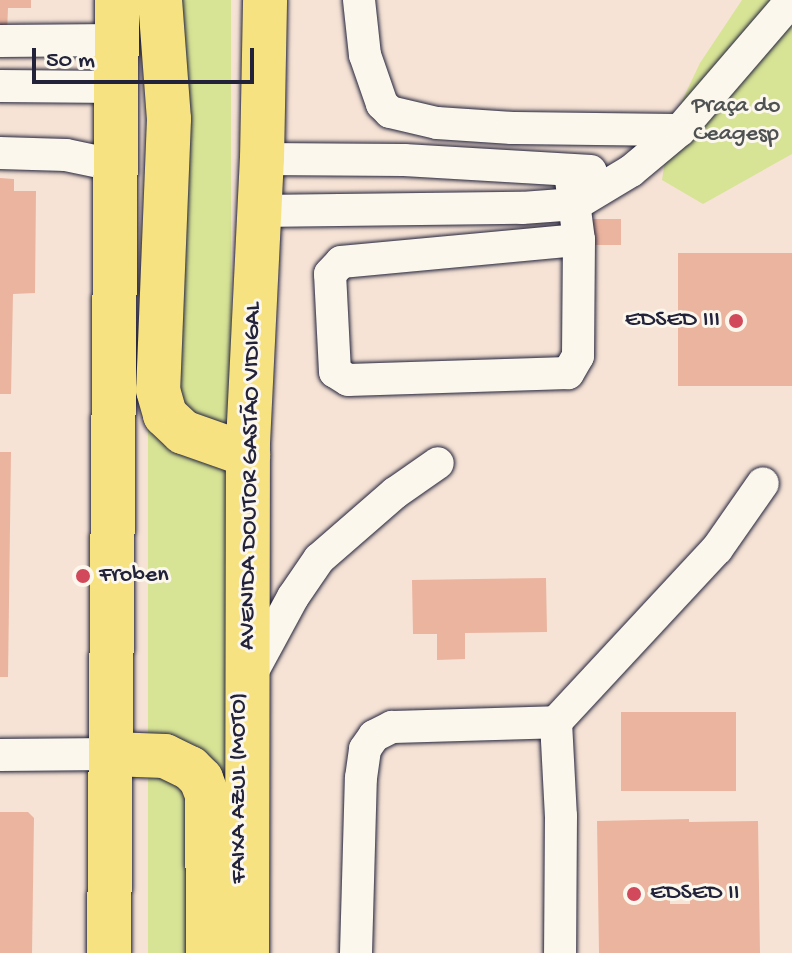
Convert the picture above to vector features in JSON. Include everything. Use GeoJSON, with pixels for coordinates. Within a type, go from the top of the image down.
{"type":"FeatureCollection","features":[{"type":"Feature","properties":{"kind":"highway"},"geometry":{"type":"LineString","coordinates":[[160,0],[169,119],[158,390],[165,415],[171,423],[199,440],[246,455]]}},
{"type":"Feature","properties":{"kind":"highway","name":"AVENIDA DOUTOR GASTÃO VIDIGAL"},"geometry":{"type":"LineString","coordinates":[[247,953],[246,455],[262,159],[265,0]]}},
{"type":"Feature","properties":{"kind":"highway"},"geometry":{"type":"LineString","coordinates":[[109,953],[118,166],[116,20]]}},
{"type":"Feature","properties":{"kind":"highway"},"geometry":{"type":"LineString","coordinates":[[111,754],[165,756],[190,768],[201,779],[207,795],[208,953]]}},
{"type":"Feature","properties":{"kind":"street","name":"FAIXA AZUL (MOTO)"},"geometry":{"type":"LineString","coordinates":[[239,953],[246,455],[257,156],[258,0]]}},
{"type":"Feature","properties":{"kind":"street"},"geometry":{"type":"LineString","coordinates":[[359,0],[365,55],[382,104],[390,112],[437,123],[512,128],[680,130]]}},
{"type":"Feature","properties":{"kind":"street"},"geometry":{"type":"LineString","coordinates":[[258,211],[522,208],[576,204],[631,171],[680,130],[792,0]]}},
{"type":"Feature","properties":{"kind":"street"},"geometry":{"type":"LineString","coordinates":[[0,41],[116,20]]}},
{"type":"Feature","properties":{"kind":"street"},"geometry":{"type":"LineString","coordinates":[[0,86],[118,87]]}},
{"type":"Feature","properties":{"kind":"street"},"geometry":{"type":"LineString","coordinates":[[0,153],[66,155],[118,166]]}},
{"type":"Feature","properties":{"kind":"street"},"geometry":{"type":"LineString","coordinates":[[262,159],[404,160],[570,172],[631,171]]}},
{"type":"Feature","properties":{"kind":"street"},"geometry":{"type":"LineString","coordinates":[[570,172],[579,240],[578,356],[568,373],[348,380],[335,372],[330,274],[341,262],[579,240]]}},
{"type":"Feature","properties":{"kind":"street"},"geometry":{"type":"LineString","coordinates":[[248,681],[274,630],[319,559],[395,493],[438,463]]}},
{"type":"Feature","properties":{"kind":"street"},"geometry":{"type":"LineString","coordinates":[[356,953],[361,778],[365,749],[374,736],[392,727],[556,722],[717,549],[763,483]]}},
{"type":"Feature","properties":{"kind":"street"},"geometry":{"type":"LineString","coordinates":[[556,722],[561,816],[560,953]]}},
{"type":"Feature","properties":{"kind":"street"},"geometry":{"type":"LineString","coordinates":[[0,755],[111,754]]}},
{"type":"Feature","properties":{"kind":"green space"},"geometry":{"type":"Polygon","coordinates":[[[148,0],[231,0],[231,953],[148,953],[148,0]]]}},
{"type":"Feature","properties":{"kind":"green space","name":"Praça do Ceagesp"},"geometry":{"type":"Polygon","coordinates":[[[742,0],[792,0],[792,154],[703,204],[662,180],[671,124],[700,63],[742,0]]]}},
{"type":"Feature","properties":{"kind":"building"},"geometry":{"type":"Polygon","coordinates":[[[0,0],[31,0],[31,8],[8,8],[7,32],[0,32],[0,0]]]}},
{"type":"Feature","properties":{"kind":"building"},"geometry":{"type":"Polygon","coordinates":[[[0,178],[14,179],[14,191],[36,191],[35,293],[13,294],[11,394],[0,394],[0,178]]]}},
{"type":"Feature","properties":{"kind":"building"},"geometry":{"type":"Polygon","coordinates":[[[586,219],[621,219],[621,245],[586,245],[586,219]]]}},
{"type":"Feature","properties":{"kind":"building","name":"EDSED III"},"geometry":{"type":"Polygon","coordinates":[[[678,253],[792,253],[792,386],[678,386],[678,253]]]}},
{"type":"Feature","properties":{"kind":"building"},"geometry":{"type":"Polygon","coordinates":[[[0,452],[11,452],[8,677],[0,677],[0,452]]]}},
{"type":"Feature","properties":{"kind":"building"},"geometry":{"type":"Polygon","coordinates":[[[546,578],[547,632],[465,633],[465,659],[437,660],[437,634],[413,634],[412,580],[546,578]]]}},
{"type":"Feature","properties":{"kind":"building"},"geometry":{"type":"Polygon","coordinates":[[[621,712],[736,712],[736,791],[621,791],[621,712]]]}},
{"type":"Feature","properties":{"kind":"building"},"geometry":{"type":"Polygon","coordinates":[[[0,812],[28,812],[34,818],[32,953],[0,953],[0,812]]]}},
{"type":"Feature","properties":{"kind":"building"},"geometry":{"type":"Polygon","coordinates":[[[597,821],[758,821],[760,953],[599,953],[597,821]],[[690,883],[670,884],[670,904],[690,904],[690,883]]]}},
{"type":"Feature","properties":{"kind":"place","name":"EDSED III"},"geometry":{"type":"Point","coordinates":[736,321]}},
{"type":"Feature","properties":{"kind":"place","name":"Froben"},"geometry":{"type":"Point","coordinates":[83,576]}},
{"type":"Feature","properties":{"kind":"place","name":"EDSED II"},"geometry":{"type":"Point","coordinates":[634,894]}}]}
